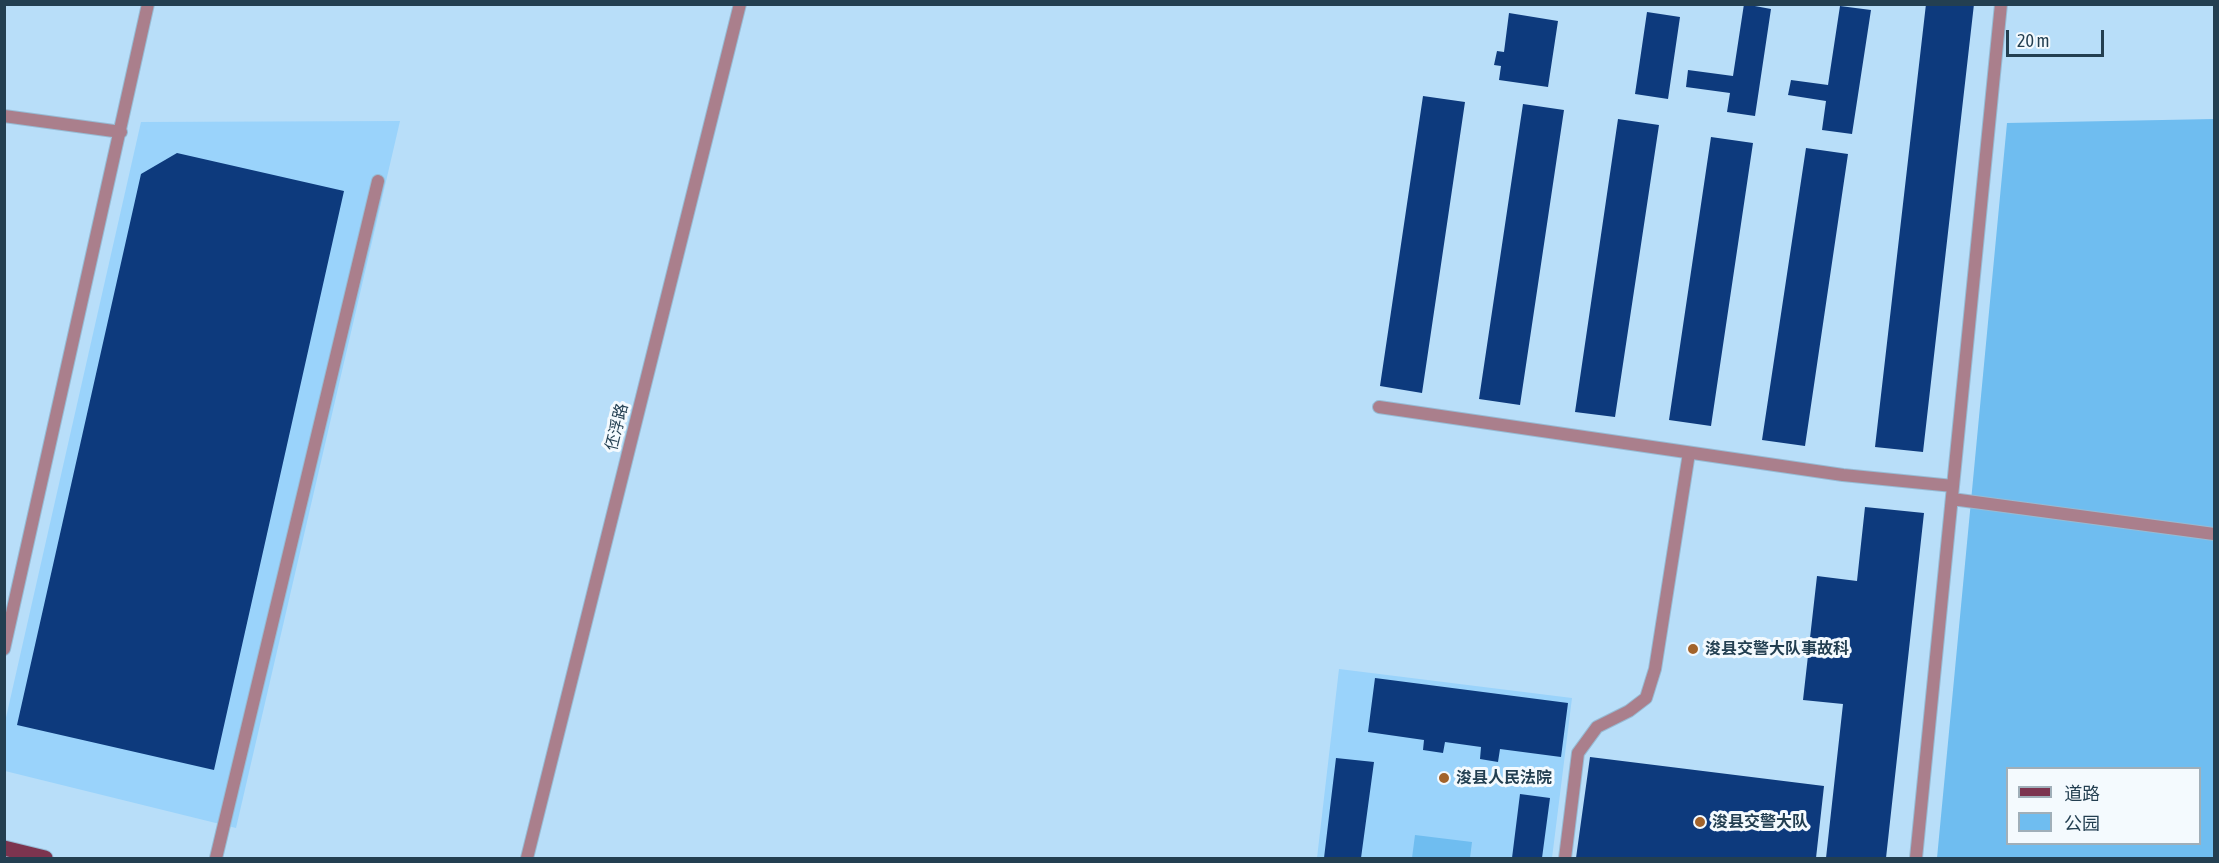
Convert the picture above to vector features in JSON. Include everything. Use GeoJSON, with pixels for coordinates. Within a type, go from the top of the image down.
{"type":"FeatureCollection","features":[{"type":"Feature","properties":{"kind":"main road"},"geometry":{"type":"LineString","coordinates":[[4,848],[45,858]]}},
{"type":"Feature","properties":{"kind":"street"},"geometry":{"type":"LineString","coordinates":[[4,649],[148,4]]}},
{"type":"Feature","properties":{"kind":"street","name":"伾浮路"},"geometry":{"type":"LineString","coordinates":[[527,858],[740,4]]}},
{"type":"Feature","properties":{"kind":"street"},"geometry":{"type":"LineString","coordinates":[[1916,858],[2001,4]]}},
{"type":"Feature","properties":{"kind":"street"},"geometry":{"type":"LineString","coordinates":[[4,116],[121,132]]}},
{"type":"Feature","properties":{"kind":"street"},"geometry":{"type":"LineString","coordinates":[[216,858],[378,181]]}},
{"type":"Feature","properties":{"kind":"street"},"geometry":{"type":"LineString","coordinates":[[1379,407],[1843,475],[1953,486]]}},
{"type":"Feature","properties":{"kind":"street"},"geometry":{"type":"LineString","coordinates":[[1564,858],[1578,753],[1597,727],[1629,711],[1646,698],[1655,669],[1689,453]]}},
{"type":"Feature","properties":{"kind":"street"},"geometry":{"type":"LineString","coordinates":[[1952,499],[2214,534]]}},
{"type":"Feature","properties":{"kind":"shaded area"},"geometry":{"type":"Polygon","coordinates":[[[400,121],[236,828],[5,771],[5,722],[141,122],[400,121]]]}},
{"type":"Feature","properties":{"kind":"shaded area","name":"浚县人民法院"},"geometry":{"type":"Polygon","coordinates":[[[1339,669],[1572,698],[1552,858],[1317,858],[1339,669]]]}},
{"type":"Feature","properties":{"kind":"green space"},"geometry":{"type":"Polygon","coordinates":[[[2214,119],[2214,858],[1937,858],[2007,123],[2214,119]]]}},
{"type":"Feature","properties":{"kind":"green space"},"geometry":{"type":"Polygon","coordinates":[[[1415,835],[1472,842],[1470,858],[1412,858],[1415,835]]]}},
{"type":"Feature","properties":{"kind":"building"},"geometry":{"type":"Polygon","coordinates":[[[1744,4],[1771,9],[1755,116],[1727,112],[1730,93],[1686,87],[1688,70],[1733,76],[1744,4]]]}},
{"type":"Feature","properties":{"kind":"building"},"geometry":{"type":"Polygon","coordinates":[[[1926,4],[1974,4],[1923,452],[1875,447],[1926,4]]]}},
{"type":"Feature","properties":{"kind":"building"},"geometry":{"type":"Polygon","coordinates":[[[1840,6],[1871,10],[1852,134],[1822,130],[1826,101],[1788,95],[1791,80],[1828,85],[1840,6]]]}},
{"type":"Feature","properties":{"kind":"building"},"geometry":{"type":"Polygon","coordinates":[[[1647,12],[1680,17],[1668,99],[1635,94],[1647,12]]]}},
{"type":"Feature","properties":{"kind":"building"},"geometry":{"type":"Polygon","coordinates":[[[1509,13],[1558,21],[1548,87],[1499,80],[1501,66],[1494,65],[1497,51],[1504,52],[1509,13]]]}},
{"type":"Feature","properties":{"kind":"building"},"geometry":{"type":"Polygon","coordinates":[[[1423,96],[1465,102],[1422,393],[1380,386],[1423,96]]]}},
{"type":"Feature","properties":{"kind":"building"},"geometry":{"type":"Polygon","coordinates":[[[1523,104],[1564,110],[1520,405],[1479,399],[1523,104]]]}},
{"type":"Feature","properties":{"kind":"building"},"geometry":{"type":"Polygon","coordinates":[[[1618,119],[1659,125],[1615,417],[1575,412],[1618,119]]]}},
{"type":"Feature","properties":{"kind":"building"},"geometry":{"type":"Polygon","coordinates":[[[1711,137],[1753,143],[1711,426],[1669,420],[1711,137]]]}},
{"type":"Feature","properties":{"kind":"building"},"geometry":{"type":"Polygon","coordinates":[[[1806,148],[1848,154],[1805,446],[1762,440],[1806,148]]]}},
{"type":"Feature","properties":{"kind":"building"},"geometry":{"type":"Polygon","coordinates":[[[177,153],[344,191],[214,770],[17,725],[141,174],[177,153]]]}},
{"type":"Feature","properties":{"kind":"building"},"geometry":{"type":"Polygon","coordinates":[[[1865,507],[1924,513],[1886,858],[1826,858],[1843,704],[1803,700],[1817,576],[1857,581],[1865,507]]]}},
{"type":"Feature","properties":{"kind":"building"},"geometry":{"type":"Polygon","coordinates":[[[1375,678],[1568,703],[1561,757],[1500,749],[1498,762],[1480,759],[1481,747],[1445,742],[1443,753],[1423,750],[1424,740],[1368,732],[1375,678]]]}},
{"type":"Feature","properties":{"kind":"building","name":"浚县交警大队"},"geometry":{"type":"Polygon","coordinates":[[[1590,757],[1824,786],[1816,858],[1576,858],[1590,757]]]}},
{"type":"Feature","properties":{"kind":"building"},"geometry":{"type":"Polygon","coordinates":[[[1336,758],[1374,762],[1361,858],[1324,858],[1336,758]]]}},
{"type":"Feature","properties":{"kind":"building"},"geometry":{"type":"Polygon","coordinates":[[[1520,794],[1550,798],[1542,858],[1512,858],[1520,794]]]}},
{"type":"Feature","properties":{"kind":"place","name":"浚县交警大队事故科"},"geometry":{"type":"Point","coordinates":[1693,649]}},
{"type":"Feature","properties":{"kind":"place","name":"浚县人民法院"},"geometry":{"type":"Point","coordinates":[1444,778]}},
{"type":"Feature","properties":{"kind":"place","name":"浚县交警大队"},"geometry":{"type":"Point","coordinates":[1700,822]}}]}
